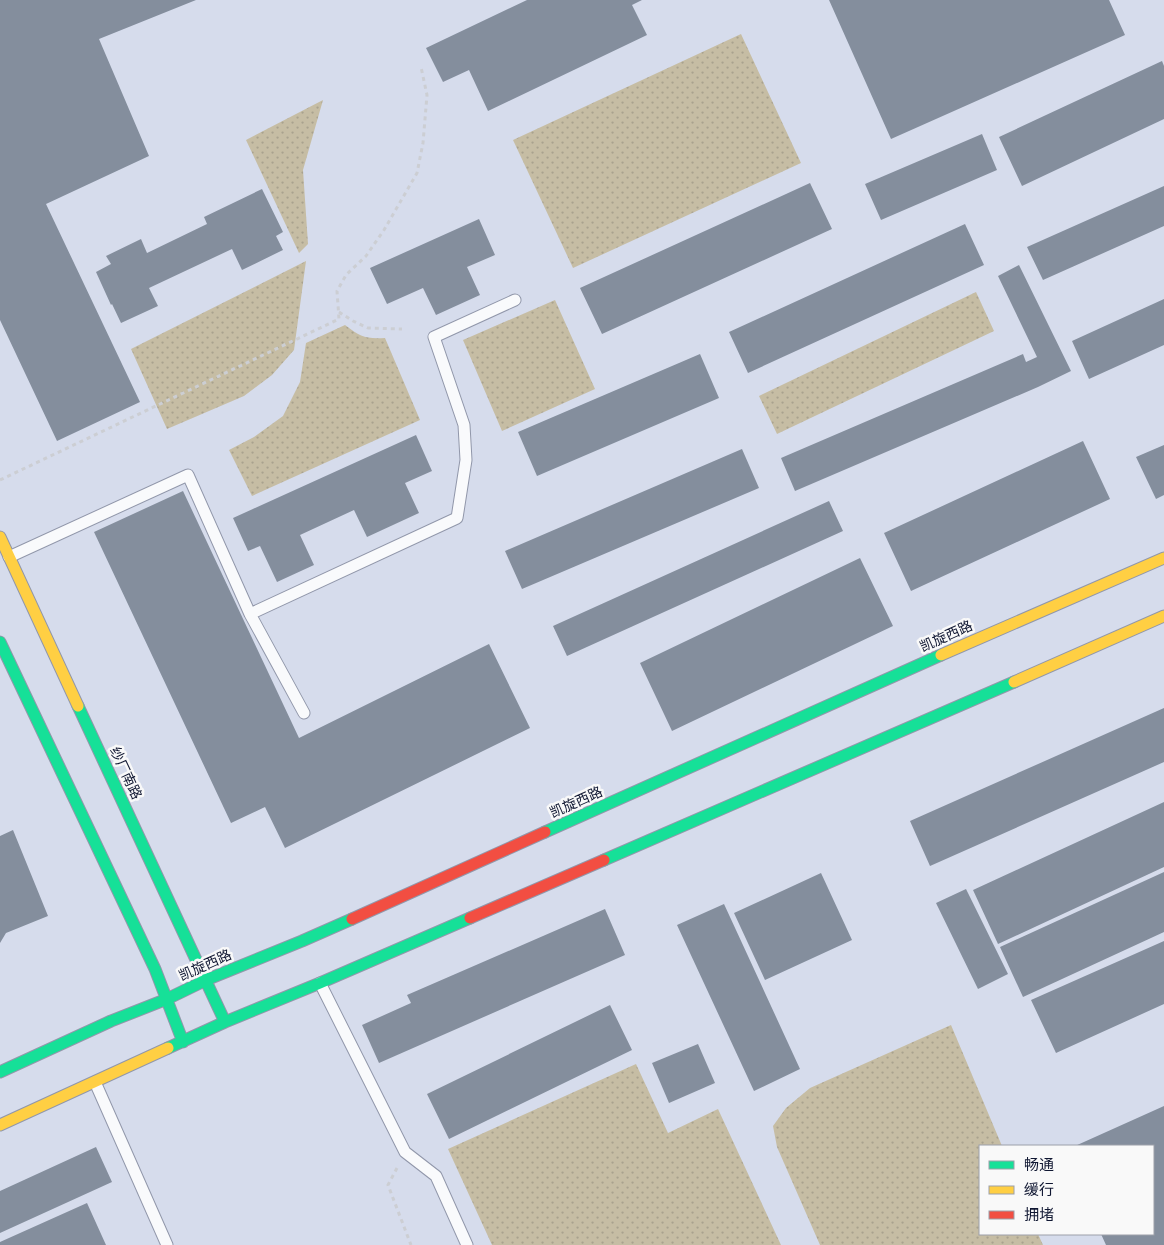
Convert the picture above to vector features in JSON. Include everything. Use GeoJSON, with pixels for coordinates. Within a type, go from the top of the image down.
{"type":"FeatureCollection","features":[{"type":"Feature","properties":{"kind":"main road","name":"纱厂南路"},"geometry":{"type":"LineString","coordinates":[[0,537],[225,1022]]}},
{"type":"Feature","properties":{"kind":"main road","name":"凯旋西路"},"geometry":{"type":"LineString","coordinates":[[0,1072],[111,1021],[302,941],[991,632],[1164,558]]}},
{"type":"Feature","properties":{"kind":"main road"},"geometry":{"type":"LineString","coordinates":[[0,1125],[225,1022],[320,983],[1164,616]]}},
{"type":"Feature","properties":{"kind":"main road"},"geometry":{"type":"LineString","coordinates":[[0,642],[151,960],[183,1042]]}},
{"type":"Feature","properties":{"kind":"lane"},"geometry":{"type":"LineString","coordinates":[[250,614],[457,518],[466,460],[464,425],[434,337],[515,300]]}},
{"type":"Feature","properties":{"kind":"lane"},"geometry":{"type":"LineString","coordinates":[[9,557],[188,475],[250,614],[304,713]]}},
{"type":"Feature","properties":{"kind":"lane"},"geometry":{"type":"LineString","coordinates":[[320,983],[405,1152],[436,1176],[467,1245]]}},
{"type":"Feature","properties":{"kind":"lane"},"geometry":{"type":"LineString","coordinates":[[95,1082],[167,1245]]}},
{"type":"Feature","properties":{"kind":"path"},"geometry":{"type":"LineString","coordinates":[[0,480],[339,319],[337,291],[341,283],[346,275],[366,256],[384,230],[417,173],[423,143],[428,95],[421,67]]}},
{"type":"Feature","properties":{"kind":"path"},"geometry":{"type":"LineString","coordinates":[[338,312],[368,328],[402,329]]}},
{"type":"Feature","properties":{"kind":"path"},"geometry":{"type":"LineString","coordinates":[[405,1152],[388,1185],[411,1245]]}},
{"type":"Feature","properties":{"kind":"shaded area"},"geometry":{"type":"Polygon","coordinates":[[[741,34],[801,163],[573,268],[513,140],[741,34]]]}},
{"type":"Feature","properties":{"kind":"shaded area"},"geometry":{"type":"Polygon","coordinates":[[[323,100],[303,170],[308,244],[299,253],[246,140],[323,100]]]}},
{"type":"Feature","properties":{"kind":"shaded area"},"geometry":{"type":"Polygon","coordinates":[[[306,261],[294,350],[272,375],[244,396],[167,429],[131,349],[306,261]]]}},
{"type":"Feature","properties":{"kind":"shaded area"},"geometry":{"type":"Polygon","coordinates":[[[976,292],[994,331],[777,434],[759,396],[976,292]]]}},
{"type":"Feature","properties":{"kind":"shaded area"},"geometry":{"type":"Polygon","coordinates":[[[555,300],[595,389],[502,431],[463,340],[555,300]]]}},
{"type":"Feature","properties":{"kind":"shaded area"},"geometry":{"type":"Polygon","coordinates":[[[345,325],[364,336],[385,338],[420,420],[252,496],[229,450],[254,437],[283,416],[300,382],[306,343],[345,325]]]}},
{"type":"Feature","properties":{"kind":"shaded area"},"geometry":{"type":"Polygon","coordinates":[[[951,1025],[1002,1145],[979,1145],[979,1235],[1038,1235],[1043,1245],[820,1245],[777,1147],[773,1126],[786,1108],[810,1088],[951,1025]]]}},
{"type":"Feature","properties":{"kind":"shaded area"},"geometry":{"type":"Polygon","coordinates":[[[636,1064],[668,1133],[718,1109],[781,1245],[492,1245],[448,1149],[636,1064]]]}},
{"type":"Feature","properties":{"kind":"building"},"geometry":{"type":"Polygon","coordinates":[[[0,0],[196,0],[99,39],[149,156],[46,204],[140,402],[57,441],[0,320],[0,0]]]}},
{"type":"Feature","properties":{"kind":"building"},"geometry":{"type":"Polygon","coordinates":[[[527,0],[642,0],[632,5],[647,35],[488,111],[469,70],[443,82],[426,48],[527,0]]]}},
{"type":"Feature","properties":{"kind":"building"},"geometry":{"type":"Polygon","coordinates":[[[829,0],[1109,0],[1125,35],[891,139],[829,0]]]}},
{"type":"Feature","properties":{"kind":"building"},"geometry":{"type":"Polygon","coordinates":[[[1162,61],[1164,66],[1164,119],[1022,186],[999,137],[1162,61]]]}},
{"type":"Feature","properties":{"kind":"building"},"geometry":{"type":"Polygon","coordinates":[[[982,134],[997,170],[881,220],[865,184],[982,134]]]}},
{"type":"Feature","properties":{"kind":"building"},"geometry":{"type":"Polygon","coordinates":[[[810,183],[832,229],[602,334],[580,288],[810,183]]]}},
{"type":"Feature","properties":{"kind":"building"},"geometry":{"type":"Polygon","coordinates":[[[1164,186],[1164,226],[1043,280],[1027,247],[1164,186]]]}},
{"type":"Feature","properties":{"kind":"building"},"geometry":{"type":"Polygon","coordinates":[[[262,189],[283,232],[276,236],[283,250],[242,270],[232,249],[149,288],[158,306],[121,323],[96,272],[111,264],[106,256],[141,239],[147,253],[207,224],[204,217],[262,189]]]}},
{"type":"Feature","properties":{"kind":"building"},"geometry":{"type":"Polygon","coordinates":[[[479,219],[495,255],[467,267],[480,295],[436,315],[423,288],[387,304],[370,268],[479,219]]]}},
{"type":"Feature","properties":{"kind":"building"},"geometry":{"type":"Polygon","coordinates":[[[965,224],[984,265],[748,373],[729,332],[965,224]]]}},
{"type":"Feature","properties":{"kind":"building"},"geometry":{"type":"Polygon","coordinates":[[[1019,265],[1071,371],[1038,387],[795,491],[781,458],[1023,354],[1026,362],[1037,357],[998,276],[1019,265]]]}},
{"type":"Feature","properties":{"kind":"building"},"geometry":{"type":"Polygon","coordinates":[[[1164,299],[1164,345],[1089,379],[1072,341],[1164,299]]]}},
{"type":"Feature","properties":{"kind":"building"},"geometry":{"type":"Polygon","coordinates":[[[700,354],[719,398],[537,476],[518,432],[700,354]]]}},
{"type":"Feature","properties":{"kind":"building"},"geometry":{"type":"Polygon","coordinates":[[[416,435],[432,471],[405,483],[419,513],[367,537],[354,510],[300,535],[314,565],[277,582],[260,546],[248,551],[233,518],[416,435]]]}},
{"type":"Feature","properties":{"kind":"building"},"geometry":{"type":"Polygon","coordinates":[[[1083,441],[1110,499],[911,591],[884,533],[1083,441]]]}},
{"type":"Feature","properties":{"kind":"building"},"geometry":{"type":"Polygon","coordinates":[[[1164,445],[1164,495],[1156,499],[1136,457],[1164,445]]]}},
{"type":"Feature","properties":{"kind":"building"},"geometry":{"type":"Polygon","coordinates":[[[742,449],[759,488],[522,589],[505,551],[742,449]]]}},
{"type":"Feature","properties":{"kind":"building"},"geometry":{"type":"Polygon","coordinates":[[[183,491],[299,738],[489,644],[530,728],[285,848],[265,807],[231,823],[94,532],[183,491]]]}},
{"type":"Feature","properties":{"kind":"building"},"geometry":{"type":"Polygon","coordinates":[[[829,501],[843,531],[567,656],[553,626],[829,501]]]}},
{"type":"Feature","properties":{"kind":"building"},"geometry":{"type":"Polygon","coordinates":[[[860,558],[893,626],[672,731],[640,663],[860,558]]]}},
{"type":"Feature","properties":{"kind":"building"},"geometry":{"type":"Polygon","coordinates":[[[1164,708],[1164,762],[930,866],[910,821],[1164,708]]]}},
{"type":"Feature","properties":{"kind":"building"},"geometry":{"type":"Polygon","coordinates":[[[1164,802],[1164,867],[998,944],[973,890],[1164,802]]]}},
{"type":"Feature","properties":{"kind":"building"},"geometry":{"type":"Polygon","coordinates":[[[13,830],[48,916],[6,933],[0,943],[0,836],[13,830]]]}},
{"type":"Feature","properties":{"kind":"building"},"geometry":{"type":"Polygon","coordinates":[[[1164,872],[1164,932],[1023,997],[1000,947],[1164,872]]]}},
{"type":"Feature","properties":{"kind":"building"},"geometry":{"type":"Polygon","coordinates":[[[821,873],[852,940],[765,980],[734,913],[821,873]]]}},
{"type":"Feature","properties":{"kind":"building"},"geometry":{"type":"Polygon","coordinates":[[[966,889],[1008,974],[978,989],[936,903],[966,889]]]}},
{"type":"Feature","properties":{"kind":"building"},"geometry":{"type":"Polygon","coordinates":[[[724,904],[800,1069],[754,1091],[677,925],[724,904]]]}},
{"type":"Feature","properties":{"kind":"building"},"geometry":{"type":"Polygon","coordinates":[[[605,909],[625,955],[379,1063],[362,1025],[411,1003],[407,995],[605,909]]]}},
{"type":"Feature","properties":{"kind":"building"},"geometry":{"type":"Polygon","coordinates":[[[1164,941],[1164,1004],[1056,1053],[1031,1000],[1164,941]]]}},
{"type":"Feature","properties":{"kind":"building"},"geometry":{"type":"Polygon","coordinates":[[[610,1005],[632,1050],[449,1139],[427,1094],[610,1005]]]}},
{"type":"Feature","properties":{"kind":"building"},"geometry":{"type":"Polygon","coordinates":[[[698,1044],[715,1083],[669,1103],[652,1063],[698,1044]]]}},
{"type":"Feature","properties":{"kind":"building"},"geometry":{"type":"Polygon","coordinates":[[[1164,1106],[1164,1245],[1106,1245],[1101,1235],[1154,1235],[1154,1145],[1077,1145],[1164,1106]]]}},
{"type":"Feature","properties":{"kind":"building"},"geometry":{"type":"Polygon","coordinates":[[[96,1147],[112,1182],[0,1233],[0,1191],[96,1147]]]}},
{"type":"Feature","properties":{"kind":"building"},"geometry":{"type":"Polygon","coordinates":[[[87,1203],[106,1245],[0,1245],[0,1242],[87,1203]]]}},
{"type":"Feature","properties":{"kind":"traffic: fast"},"geometry":{"type":"LineString","coordinates":[[0,642],[155,969],[183,1042]]}},
{"type":"Feature","properties":{"kind":"traffic: fast"},"geometry":{"type":"LineString","coordinates":[[545,832],[941,655]]}},
{"type":"Feature","properties":{"kind":"traffic: fast"},"geometry":{"type":"LineString","coordinates":[[604,860],[1014,682]]}},
{"type":"Feature","properties":{"kind":"traffic: fast"},"geometry":{"type":"LineString","coordinates":[[78,706],[225,1022]]}},
{"type":"Feature","properties":{"kind":"traffic: fast"},"geometry":{"type":"LineString","coordinates":[[168,1048],[470,918]]}},
{"type":"Feature","properties":{"kind":"traffic: fast"},"geometry":{"type":"LineString","coordinates":[[0,1072],[111,1021],[167,999],[206,980],[352,919]]}},
{"type":"Feature","properties":{"kind":"traffic: slow"},"geometry":{"type":"LineString","coordinates":[[0,537],[78,706]]}},
{"type":"Feature","properties":{"kind":"traffic: slow"},"geometry":{"type":"LineString","coordinates":[[941,655],[1164,558]]}},
{"type":"Feature","properties":{"kind":"traffic: slow"},"geometry":{"type":"LineString","coordinates":[[1014,682],[1164,616]]}},
{"type":"Feature","properties":{"kind":"traffic: slow"},"geometry":{"type":"LineString","coordinates":[[0,1125],[168,1048]]}},
{"type":"Feature","properties":{"kind":"traffic: jam"},"geometry":{"type":"LineString","coordinates":[[352,919],[545,832]]}},
{"type":"Feature","properties":{"kind":"traffic: jam"},"geometry":{"type":"LineString","coordinates":[[470,918],[604,860]]}}]}
